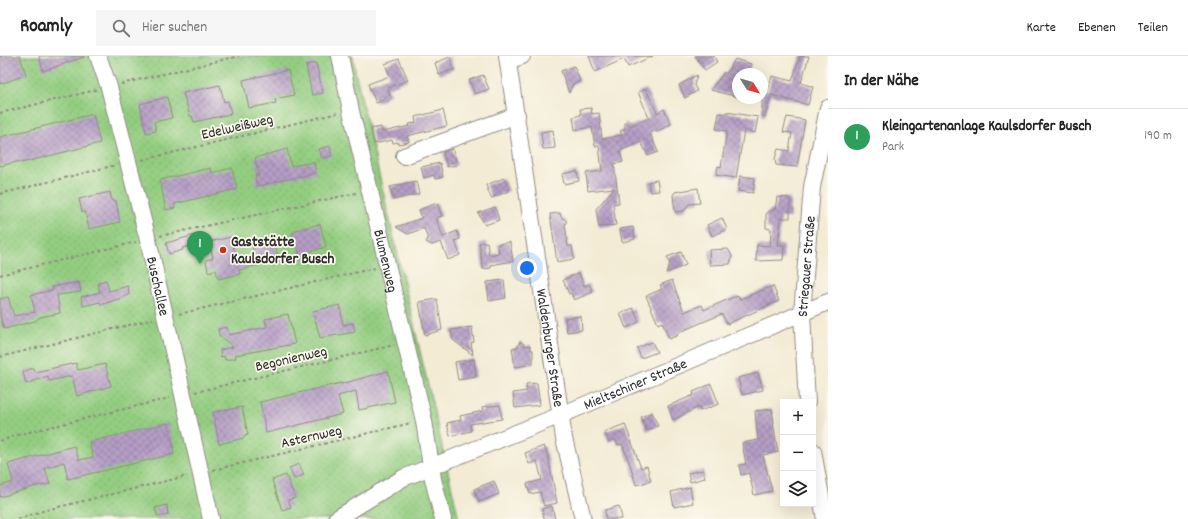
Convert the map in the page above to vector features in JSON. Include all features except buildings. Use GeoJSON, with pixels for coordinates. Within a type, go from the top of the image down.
{"type":"FeatureCollection","features":[{"type":"Feature","properties":{"kind":"street","name":"Buschallee"},"geometry":{"type":"LineString","coordinates":[[98,56],[109,87],[148,240],[202,472],[211,519]]}},
{"type":"Feature","properties":{"kind":"street","name":"Blumenweg"},"geometry":{"type":"LineString","coordinates":[[340,56],[351,111],[388,265],[404,342],[437,465],[433,479],[443,519]]}},
{"type":"Feature","properties":{"kind":"street","name":"Waldenburger Straße"},"geometry":{"type":"LineString","coordinates":[[513,58],[517,115],[562,415],[564,438],[583,519]]}},
{"type":"Feature","properties":{"kind":"street","name":"Striegauer Straße"},"geometry":{"type":"LineString","coordinates":[[807,399],[802,314],[812,188],[828,108]]}},
{"type":"Feature","properties":{"kind":"street"},"geometry":{"type":"LineString","coordinates":[[404,156],[517,115]]}},
{"type":"Feature","properties":{"kind":"street","name":"Mieltschiner Straße"},"geometry":{"type":"LineString","coordinates":[[336,519],[403,478],[562,415],[828,302]]}},
{"type":"Feature","properties":{"kind":"street"},"geometry":{"type":"LineString","coordinates":[[816,468],[825,519]]}},
{"type":"Feature","properties":{"kind":"path"},"geometry":{"type":"LineString","coordinates":[[0,113],[239,56]]}},
{"type":"Feature","properties":{"kind":"path","name":"Edelweißweg"},"geometry":{"type":"LineString","coordinates":[[0,194],[351,111]]}},
{"type":"Feature","properties":{"kind":"path"},"geometry":{"type":"LineString","coordinates":[[0,275],[369,190]]}},
{"type":"Feature","properties":{"kind":"path"},"geometry":{"type":"LineString","coordinates":[[0,357],[165,316],[388,265]]}},
{"type":"Feature","properties":{"kind":"path","name":"Begonienweg"},"geometry":{"type":"LineString","coordinates":[[0,441],[17,435],[404,342]]}},
{"type":"Feature","properties":{"kind":"path","name":"Asternweg"},"geometry":{"type":"LineString","coordinates":[[18,519],[46,510],[202,472],[424,421]]}},
{"type":"Feature","properties":{"kind":"green space"},"geometry":{"type":"Polygon","coordinates":[[[0,56],[353,56],[356,75],[459,519],[0,519],[0,56]]]}},
{"type":"Feature","properties":{"kind":"place","name":"Gaststätte Kaulsdorfer Busch"},"geometry":{"type":"Point","coordinates":[223,250]}},
{"type":"Feature","properties":{"kind":"place","name":"Kleingartenanlage Kaulsdorfer Busch"},"geometry":{"type":"Point","coordinates":[200,264]}}]}
